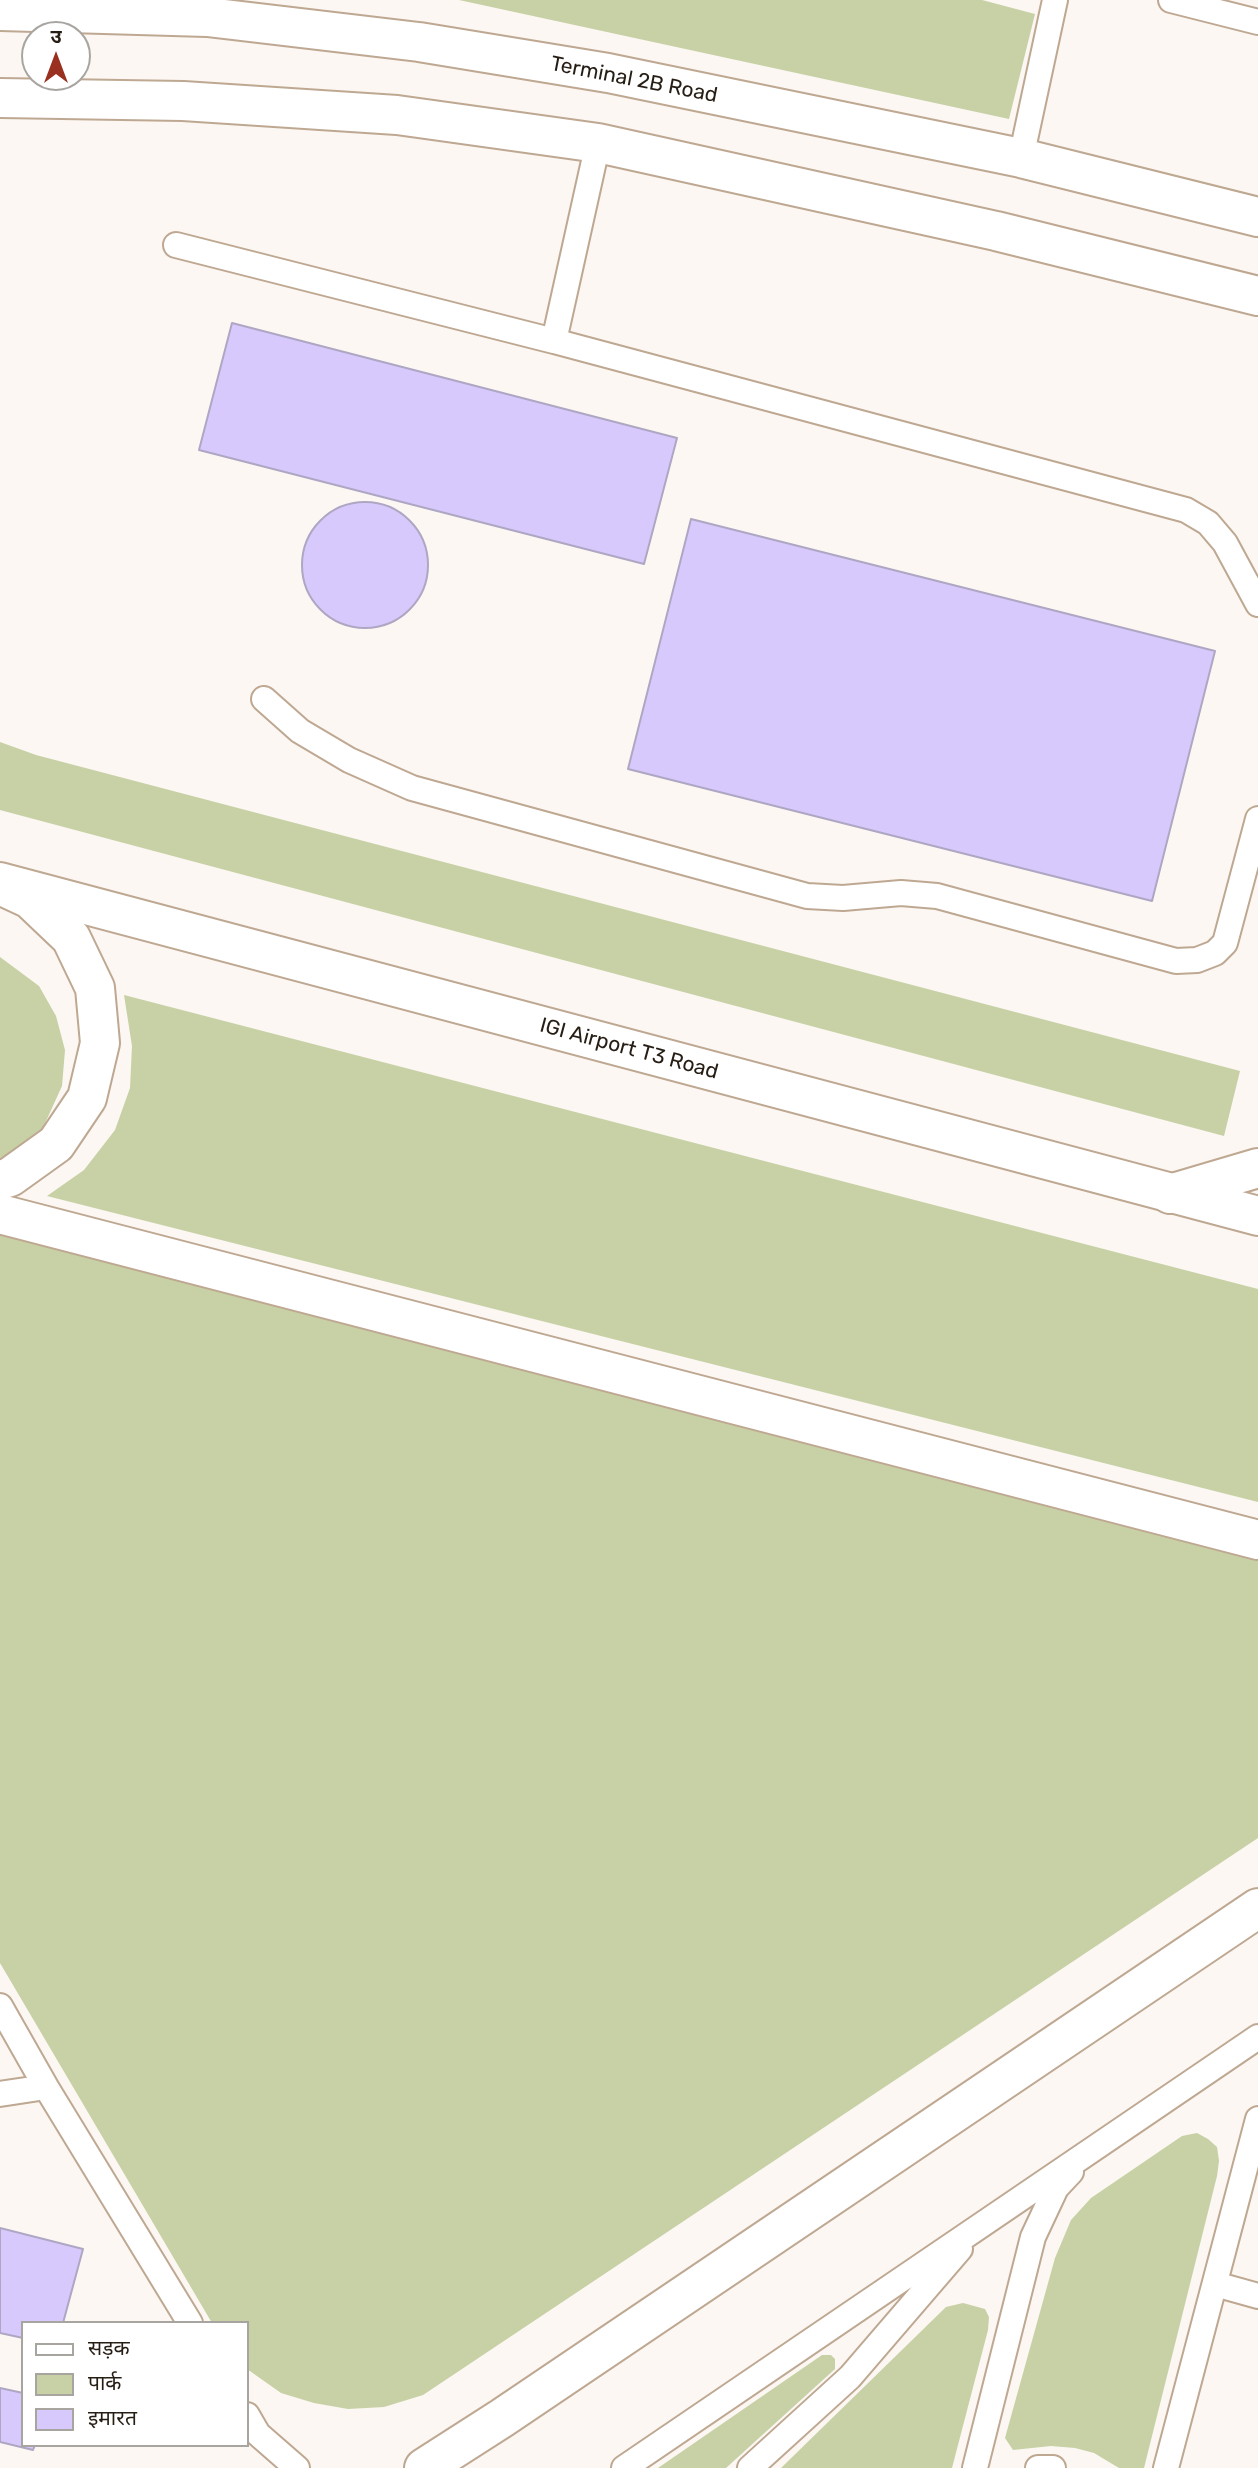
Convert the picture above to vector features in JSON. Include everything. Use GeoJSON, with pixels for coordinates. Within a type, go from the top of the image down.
{"type":"FeatureCollection","features":[{"type":"Feature","properties":{"kind":"main road","name":"Terminal 2B Road"},"geometry":{"type":"LineString","coordinates":[[0,11],[207,17],[419,42],[608,74],[1021,158],[1258,217]]}},
{"type":"Feature","properties":{"kind":"main road"},"geometry":{"type":"LineString","coordinates":[[0,98],[183,101],[397,115],[598,143],[983,228],[1258,296]]}},
{"type":"Feature","properties":{"kind":"main road"},"geometry":{"type":"LineString","coordinates":[[0,884],[30,899],[71,938],[95,988],[100,1043],[87,1098],[56,1144],[10,1177],[0,1180]]}},
{"type":"Feature","properties":{"kind":"main road","name":"IGI Airport T3 Road"},"geometry":{"type":"LineString","coordinates":[[0,884],[1258,1216]]}},
{"type":"Feature","properties":{"kind":"main road"},"geometry":{"type":"LineString","coordinates":[[1170,1194],[1258,1168]]}},
{"type":"Feature","properties":{"kind":"main road"},"geometry":{"type":"LineString","coordinates":[[0,1214],[1258,1540]]}},
{"type":"Feature","properties":{"kind":"main road"},"geometry":{"type":"LineString","coordinates":[[424,2468],[1258,1908]]}},
{"type":"Feature","properties":{"kind":"lane"},"geometry":{"type":"LineString","coordinates":[[1021,158],[1055,0]]}},
{"type":"Feature","properties":{"kind":"lane"},"geometry":{"type":"LineString","coordinates":[[1171,0],[1258,22]]}},
{"type":"Feature","properties":{"kind":"lane"},"geometry":{"type":"LineString","coordinates":[[554,341],[598,143]]}},
{"type":"Feature","properties":{"kind":"lane"},"geometry":{"type":"LineString","coordinates":[[176,245],[554,341],[1186,510],[1208,523],[1226,543],[1258,604]]}},
{"type":"Feature","properties":{"kind":"lane"},"geometry":{"type":"LineString","coordinates":[[264,699],[300,731],[349,760],[412,788],[807,896],[842,898],[901,893],[937,896],[1176,961],[1198,960],[1215,953],[1225,943],[1258,819]]}},
{"type":"Feature","properties":{"kind":"lane"},"geometry":{"type":"LineString","coordinates":[[3,2014],[189,2321]]}},
{"type":"Feature","properties":{"kind":"lane"},"geometry":{"type":"LineString","coordinates":[[624,2468],[1258,2037]]}},
{"type":"Feature","properties":{"kind":"lane"},"geometry":{"type":"LineString","coordinates":[[0,2094],[46,2087]]}},
{"type":"Feature","properties":{"kind":"lane"},"geometry":{"type":"LineString","coordinates":[[1166,2468],[1258,2119]]}},
{"type":"Feature","properties":{"kind":"lane"},"geometry":{"type":"LineString","coordinates":[[975,2468],[1033,2236],[1056,2188],[1087,2154]]}},
{"type":"Feature","properties":{"kind":"lane"},"geometry":{"type":"LineString","coordinates":[[750,2468],[850,2377],[983,2222]]}},
{"type":"Feature","properties":{"kind":"lane"},"geometry":{"type":"LineString","coordinates":[[1215,2284],[1258,2295]]}},
{"type":"Feature","properties":{"kind":"lane"},"geometry":{"type":"LineString","coordinates":[[248,2417],[258,2434],[297,2468]]}},
{"type":"Feature","properties":{"kind":"lane"},"geometry":{"type":"LineString","coordinates":[[453,2468],[502,2418]]}},
{"type":"Feature","properties":{"kind":"lane"},"geometry":{"type":"LineString","coordinates":[[1038,2468],[1053,2468]]}},
{"type":"Feature","properties":{"kind":"green space"},"geometry":{"type":"Polygon","coordinates":[[[459,0],[982,0],[1035,14],[1009,119],[459,0]]]}},
{"type":"Feature","properties":{"kind":"green space"},"geometry":{"type":"Polygon","coordinates":[[[0,742],[36,755],[1240,1071],[1224,1136],[0,810],[0,742]]]}},
{"type":"Feature","properties":{"kind":"green space"},"geometry":{"type":"Polygon","coordinates":[[[0,957],[39,986],[56,1016],[65,1050],[62,1086],[42,1130],[7,1156],[0,1158],[0,957]]]}},
{"type":"Feature","properties":{"kind":"green space"},"geometry":{"type":"Polygon","coordinates":[[[124,995],[1258,1289],[1258,1502],[47,1196],[84,1170],[115,1130],[130,1088],[132,1046],[124,995]]]}},
{"type":"Feature","properties":{"kind":"green space"},"geometry":{"type":"Polygon","coordinates":[[[0,1230],[1258,1559],[1258,1838],[423,2395],[384,2407],[348,2409],[281,2393],[248,2370],[248,2321],[211,2321],[0,1963],[0,1230]]]}},
{"type":"Feature","properties":{"kind":"green space"},"geometry":{"type":"Polygon","coordinates":[[[1197,2133],[1217,2147],[1217,2176],[1144,2468],[1119,2468],[1094,2453],[1075,2448],[1051,2446],[1013,2450],[1005,2438],[1055,2258],[1071,2220],[1091,2198],[1182,2136],[1197,2133]]]}},
{"type":"Feature","properties":{"kind":"green space"},"geometry":{"type":"Polygon","coordinates":[[[963,2303],[985,2309],[989,2317],[988,2330],[952,2468],[781,2468],[946,2307],[963,2303]]]}},
{"type":"Feature","properties":{"kind":"green space"},"geometry":{"type":"Polygon","coordinates":[[[822,2355],[831,2355],[835,2359],[835,2369],[726,2468],[658,2468],[822,2355]]]}},
{"type":"Feature","properties":{"kind":"building"},"geometry":{"type":"Polygon","coordinates":[[[232,323],[677,438],[644,564],[199,450],[232,323]]]}},
{"type":"Feature","properties":{"kind":"building"},"geometry":{"type":"Polygon","coordinates":[[[365,502],[389,507],[410,520],[423,541],[428,565],[423,589],[410,610],[389,623],[365,628],[341,623],[320,610],[307,589],[302,565],[307,541],[320,520],[341,507],[365,502]]]}},
{"type":"Feature","properties":{"kind":"building"},"geometry":{"type":"Polygon","coordinates":[[[691,519],[1215,651],[1152,901],[628,769],[691,519]]]}},
{"type":"Feature","properties":{"kind":"building"},"geometry":{"type":"Polygon","coordinates":[[[0,2228],[83,2249],[64,2321],[21,2321],[21,2338],[0,2333],[0,2228]]]}},
{"type":"Feature","properties":{"kind":"building"},"geometry":{"type":"Polygon","coordinates":[[[0,2388],[21,2393],[21,2447],[34,2447],[33,2450],[0,2442],[0,2388]]]}}]}
